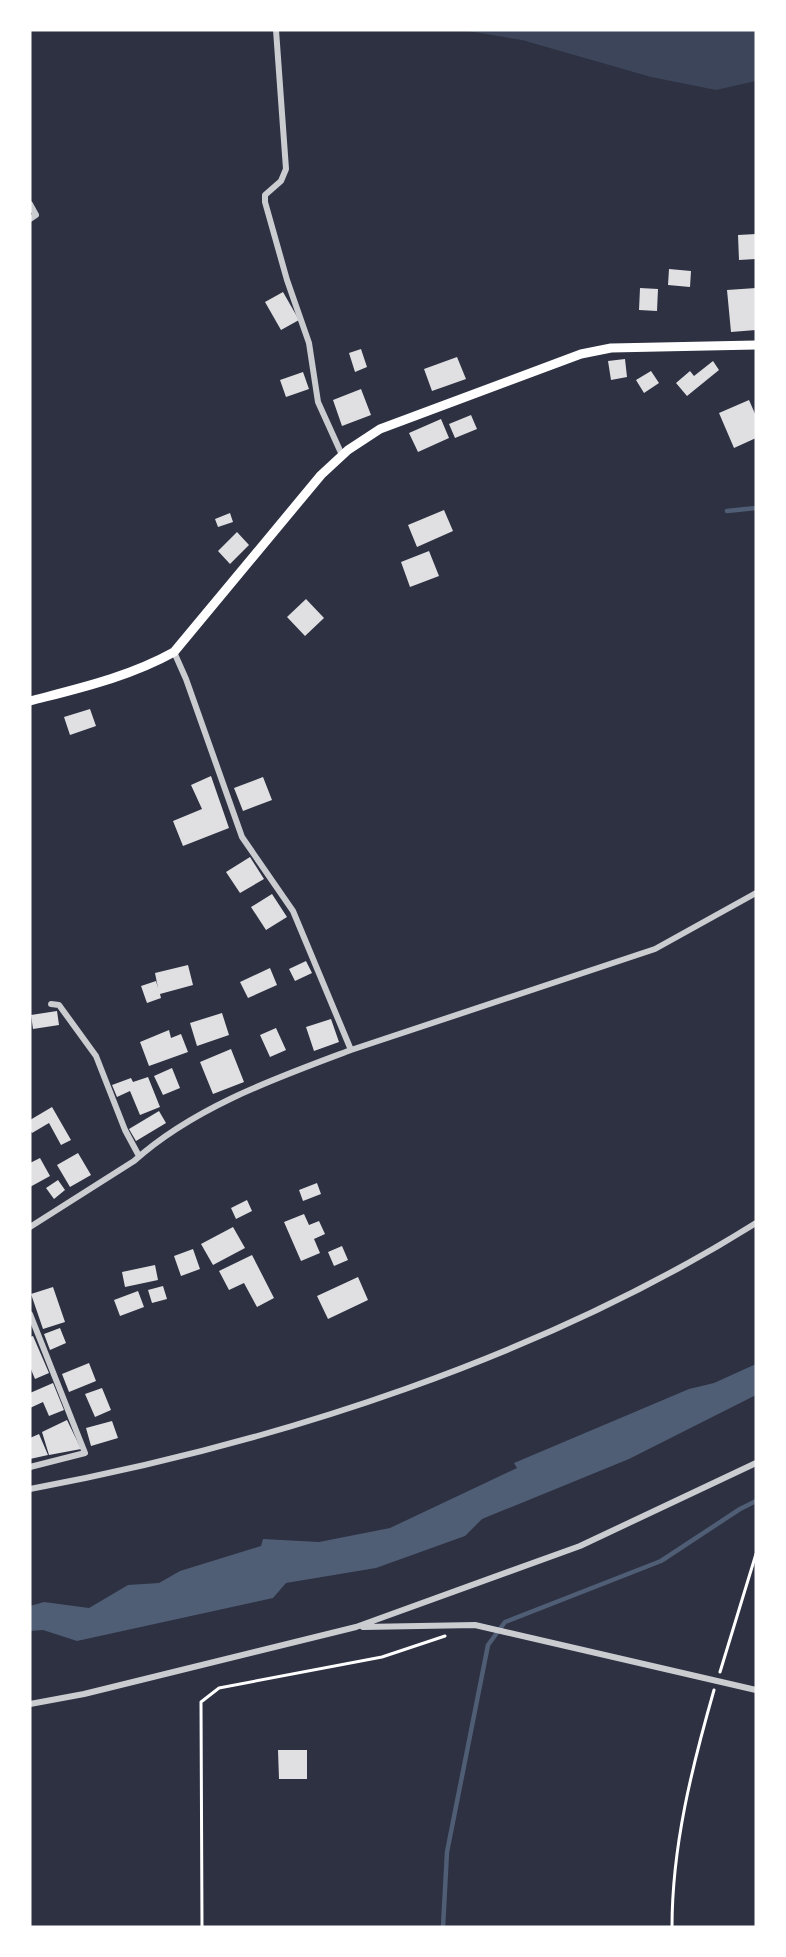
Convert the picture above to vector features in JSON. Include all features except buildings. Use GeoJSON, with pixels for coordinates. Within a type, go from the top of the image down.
{"type":"FeatureCollection","features":[{"type":"Feature","properties":{"kind":"main road"},"geometry":{"type":"LineString","coordinates":[[30,701],[148,667],[174,652],[321,475],[342,455],[380,429],[580,354],[611,348],[756,345]]}},
{"type":"Feature","properties":{"kind":"street"},"geometry":{"type":"LineString","coordinates":[[276,30],[286,169],[281,181],[266,195],[265,202],[287,280],[309,343],[318,402],[342,455]]}},
{"type":"Feature","properties":{"kind":"street"},"geometry":{"type":"LineString","coordinates":[[30,204],[36,215],[30,219]]}},
{"type":"Feature","properties":{"kind":"street"},"geometry":{"type":"LineString","coordinates":[[174,652],[186,679],[242,837],[293,911],[351,1050]]}},
{"type":"Feature","properties":{"kind":"street"},"geometry":{"type":"LineString","coordinates":[[30,1227],[171,1134],[257,1085],[351,1050],[655,949],[756,893]]}},
{"type":"Feature","properties":{"kind":"street"},"geometry":{"type":"LineString","coordinates":[[51,1004],[59,1005],[96,1056],[124,1130],[139,1156]]}},
{"type":"Feature","properties":{"kind":"street"},"geometry":{"type":"LineString","coordinates":[[30,1489],[293,1426],[375,1398],[606,1307],[708,1253],[756,1223]]}},
{"type":"Feature","properties":{"kind":"street"},"geometry":{"type":"LineString","coordinates":[[30,1314],[85,1453],[30,1467]]}},
{"type":"Feature","properties":{"kind":"street"},"geometry":{"type":"LineString","coordinates":[[30,1704],[84,1694],[356,1627],[580,1546],[756,1463]]}},
{"type":"Feature","properties":{"kind":"street"},"geometry":{"type":"LineString","coordinates":[[356,1627],[475,1625],[756,1690]]}},
{"type":"Feature","properties":{"kind":"path"},"geometry":{"type":"LineString","coordinates":[[672,1927],[676,1858],[692,1768],[756,1554]]}},
{"type":"Feature","properties":{"kind":"path"},"geometry":{"type":"LineString","coordinates":[[202,1927],[201,1702],[219,1688],[382,1657],[455,1633]]}},
{"type":"Feature","properties":{"kind":"shaded area"},"geometry":{"type":"Polygon","coordinates":[[[462,30],[756,30],[756,81],[716,90],[651,77],[522,40],[462,30]]]}},
{"type":"Feature","properties":{"kind":"shaded area"},"geometry":{"type":"Polygon","coordinates":[[[756,1364],[756,1395],[629,1459],[482,1519],[465,1536],[376,1568],[286,1583],[273,1598],[77,1641],[43,1630],[30,1631],[30,1606],[44,1602],[89,1608],[128,1585],[159,1583],[180,1571],[261,1546],[263,1539],[319,1542],[390,1528],[517,1468],[514,1463],[689,1389],[714,1383],[756,1364]]]}},
{"type":"Feature","properties":{"kind":"waterway"},"geometry":{"type":"LineString","coordinates":[[727,511],[756,508]]}},
{"type":"Feature","properties":{"kind":"waterway"},"geometry":{"type":"LineString","coordinates":[[443,1927],[447,1852],[488,1645],[505,1622],[661,1561],[756,1501]]}}]}
